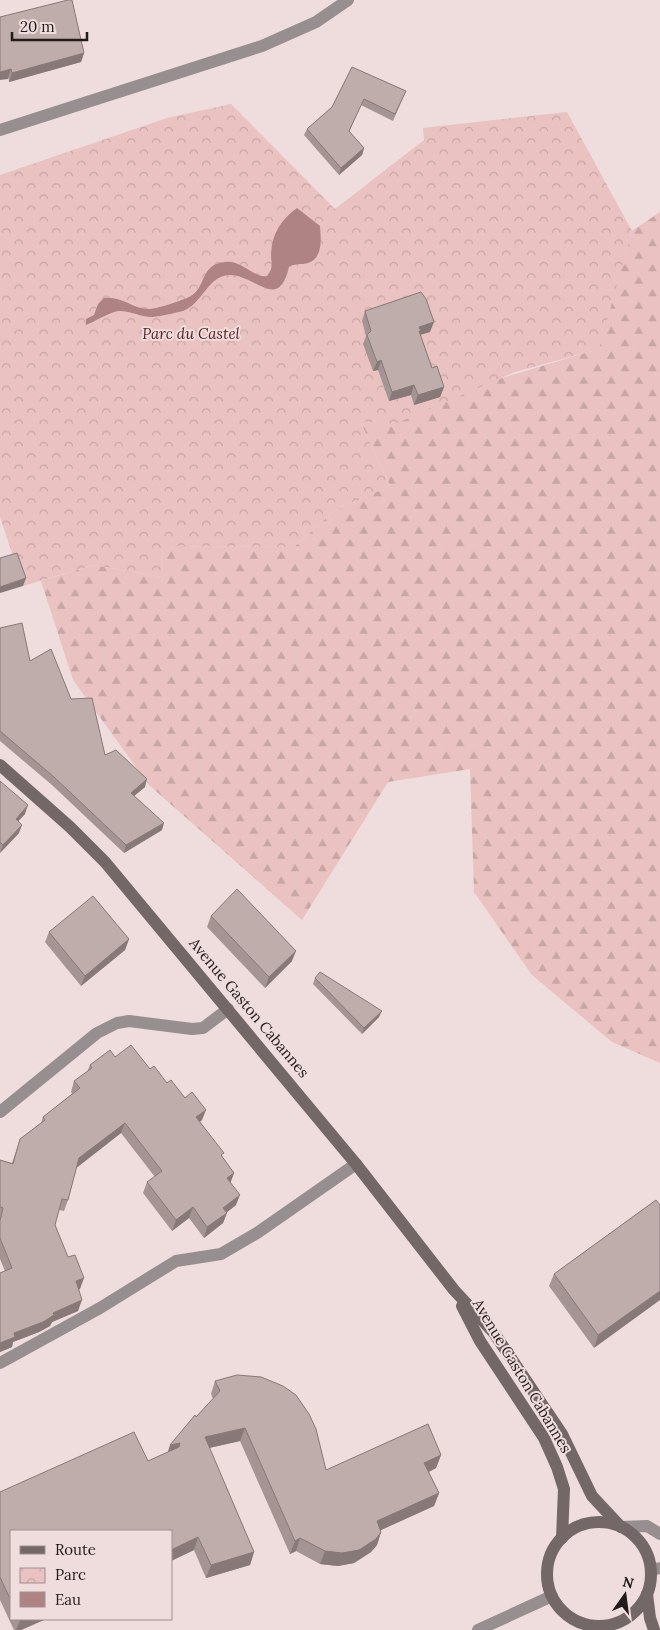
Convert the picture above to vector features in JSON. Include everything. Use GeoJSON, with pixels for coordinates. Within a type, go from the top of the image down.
{"type":"FeatureCollection","features":[{"type":"Feature","properties":{"kind":"main road","name":"Avenue Gaston Cabannes"},"geometry":{"type":"LineString","coordinates":[[0,765],[70,826],[105,862],[356,1164],[454,1290],[494,1333],[562,1434],[592,1496],[621,1527]]}},
{"type":"Feature","properties":{"kind":"main road","name":"Avenue Gaston Cabannes"},"geometry":{"type":"LineString","coordinates":[[454,1290],[480,1341],[544,1438],[557,1467],[564,1489],[562,1538]]}},
{"type":"Feature","properties":{"kind":"main road"},"geometry":{"type":"LineString","coordinates":[[605,1523],[621,1527],[642,1545],[656,1569],[647,1594],[640,1606],[630,1616],[606,1628],[588,1625],[573,1619],[561,1609],[552,1596],[548,1581],[548,1566],[553,1551],[562,1538],[574,1529],[590,1524],[605,1523]]}},
{"type":"Feature","properties":{"kind":"main road"},"geometry":{"type":"LineString","coordinates":[[647,1594],[654,1630]]}},
{"type":"Feature","properties":{"kind":"street"},"geometry":{"type":"LineString","coordinates":[[0,130],[262,46],[316,22],[348,0]]}},
{"type":"Feature","properties":{"kind":"street"},"geometry":{"type":"LineString","coordinates":[[0,1112],[97,1033],[129,1021],[192,1029],[203,1028],[228,1009]]}},
{"type":"Feature","properties":{"kind":"street"},"geometry":{"type":"LineString","coordinates":[[0,1363],[100,1308],[176,1261],[221,1254],[265,1228],[356,1164]]}},
{"type":"Feature","properties":{"kind":"street"},"geometry":{"type":"LineString","coordinates":[[621,1527],[647,1526],[660,1534]]}},
{"type":"Feature","properties":{"kind":"street"},"geometry":{"type":"LineString","coordinates":[[478,1630],[552,1596]]}},
{"type":"Feature","properties":{"kind":"green space","name":"Parc du Castel"},"geometry":{"type":"Polygon","coordinates":[[[231,104],[335,209],[424,140],[423,128],[567,112],[632,231],[599,349],[515,372],[395,424],[360,421],[390,486],[335,510],[294,547],[163,546],[162,577],[94,565],[23,586],[0,517],[0,175],[167,118],[231,104]]]}},
{"type":"Feature","properties":{"kind":"green space"},"geometry":{"type":"Polygon","coordinates":[[[660,212],[660,1063],[612,1042],[532,975],[474,892],[470,769],[388,782],[302,920],[149,785],[73,680],[41,581],[94,565],[162,577],[163,546],[294,547],[335,510],[390,486],[360,421],[598,349],[632,231],[660,212]]]}},
{"type":"Feature","properties":{"kind":"water"},"geometry":{"type":"Polygon","coordinates":[[[297,208],[320,226],[319,253],[313,261],[289,267],[284,281],[279,288],[265,288],[239,276],[222,276],[211,284],[197,301],[183,311],[152,317],[118,311],[86,325],[86,319],[94,315],[98,304],[104,298],[116,299],[148,309],[157,308],[189,297],[199,288],[211,267],[217,264],[231,262],[243,266],[258,275],[267,276],[271,268],[271,254],[275,233],[286,217],[297,208]]]}},
{"type":"Feature","properties":{"kind":"building"},"geometry":{"type":"Polygon","coordinates":[[[72,0],[84,53],[12,73],[11,69],[0,72],[0,17],[72,0]]]}},
{"type":"Feature","properties":{"kind":"building"},"geometry":{"type":"Polygon","coordinates":[[[352,67],[406,91],[395,114],[364,99],[349,131],[364,148],[341,168],[307,129],[332,107],[352,67]]]}},
{"type":"Feature","properties":{"kind":"building"},"geometry":{"type":"Polygon","coordinates":[[[421,292],[426,299],[434,322],[419,327],[421,331],[419,331],[432,368],[437,366],[444,387],[418,395],[414,385],[392,392],[381,360],[377,362],[367,335],[371,331],[365,311],[421,292]]]}},
{"type":"Feature","properties":{"kind":"building"},"geometry":{"type":"Polygon","coordinates":[[[17,553],[26,578],[0,587],[0,558],[17,553]]]}},
{"type":"Feature","properties":{"kind":"building"},"geometry":{"type":"Polygon","coordinates":[[[22,623],[30,661],[51,649],[71,699],[92,698],[105,755],[116,750],[147,779],[131,793],[164,823],[126,845],[54,777],[0,731],[0,628],[22,623]]]}},
{"type":"Feature","properties":{"kind":"building"},"geometry":{"type":"Polygon","coordinates":[[[0,781],[28,805],[16,819],[22,825],[3,845],[0,842],[0,781]]]}},
{"type":"Feature","properties":{"kind":"building"},"geometry":{"type":"Polygon","coordinates":[[[237,889],[296,951],[269,977],[211,916],[237,889]]]}},
{"type":"Feature","properties":{"kind":"building"},"geometry":{"type":"Polygon","coordinates":[[[93,896],[129,939],[85,976],[49,932],[93,896]]]}},
{"type":"Feature","properties":{"kind":"building"},"geometry":{"type":"Polygon","coordinates":[[[320,972],[382,1011],[364,1028],[315,978],[320,972]]]}},
{"type":"Feature","properties":{"kind":"building"},"geometry":{"type":"Polygon","coordinates":[[[131,1045],[150,1069],[154,1066],[167,1083],[171,1080],[185,1098],[192,1092],[206,1110],[196,1117],[224,1153],[221,1155],[234,1173],[227,1178],[240,1195],[223,1208],[227,1213],[207,1227],[193,1207],[176,1220],[147,1182],[162,1171],[125,1123],[79,1158],[68,1200],[62,1199],[55,1225],[68,1257],[75,1255],[84,1278],[76,1281],[82,1300],[53,1313],[54,1315],[43,1322],[14,1333],[15,1337],[0,1343],[0,1273],[12,1268],[0,1238],[0,1221],[3,1208],[0,1207],[0,1160],[13,1164],[20,1139],[45,1120],[43,1117],[80,1088],[74,1081],[92,1068],[90,1065],[110,1050],[115,1057],[131,1045]]]}},
{"type":"Feature","properties":{"kind":"building"},"geometry":{"type":"Polygon","coordinates":[[[656,1200],[660,1205],[660,1291],[598,1335],[554,1274],[656,1200]]]}},
{"type":"Feature","properties":{"kind":"building"},"geometry":{"type":"Polygon","coordinates":[[[237,1375],[261,1377],[283,1386],[296,1395],[309,1414],[316,1429],[326,1470],[428,1424],[441,1455],[424,1463],[439,1493],[377,1521],[381,1532],[376,1539],[359,1550],[342,1553],[325,1551],[300,1538],[295,1541],[245,1428],[205,1437],[254,1552],[211,1565],[198,1537],[172,1550],[172,1530],[10,1530],[10,1599],[0,1577],[0,1492],[134,1432],[148,1461],[179,1447],[180,1443],[170,1445],[195,1415],[196,1417],[220,1391],[215,1381],[237,1375]]]}}]}
